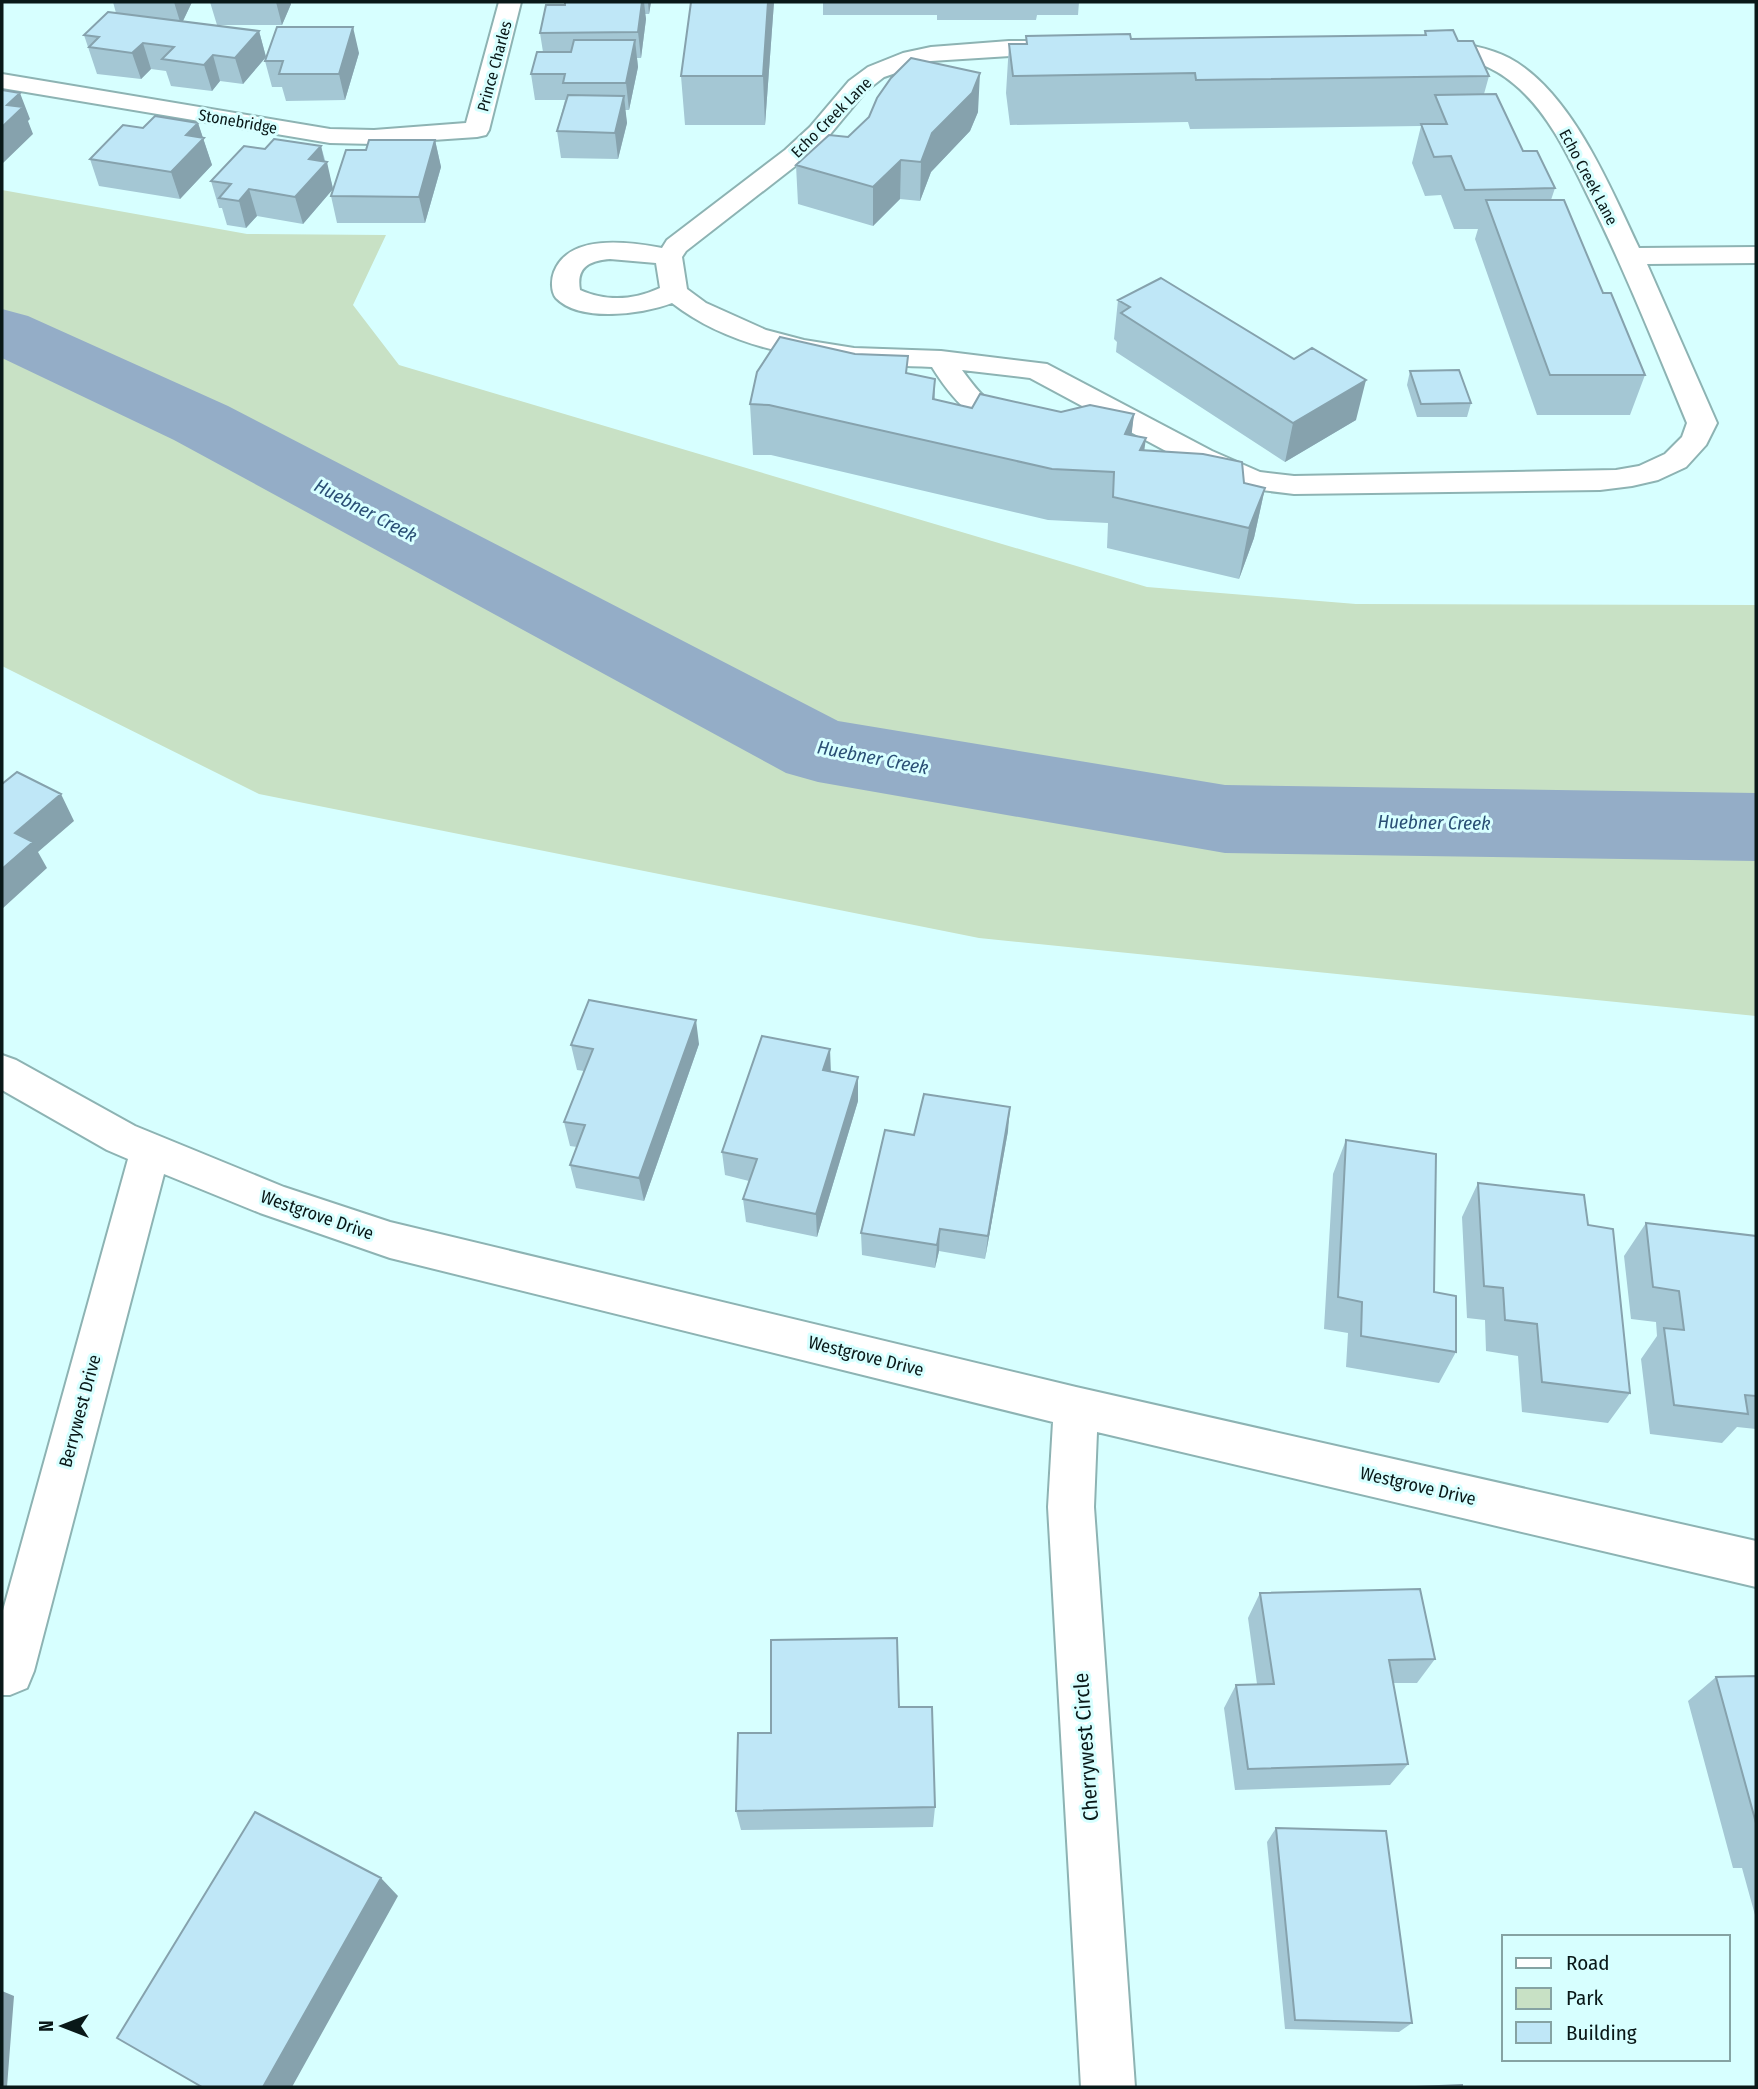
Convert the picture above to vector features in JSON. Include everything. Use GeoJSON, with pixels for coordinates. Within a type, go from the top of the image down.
{"type":"FeatureCollection","features":[{"type":"Feature","properties":{"kind":"street","name":"Prince Charles"},"geometry":{"type":"LineString","coordinates":[[477,130],[510,2]]}},
{"type":"Feature","properties":{"kind":"street","name":"Echo Creek Lane"},"geometry":{"type":"LineString","coordinates":[[669,257],[676,246],[763,181],[813,138],[855,89],[875,73],[906,61],[943,53],[1028,48],[1441,48],[1468,51],[1507,67],[1529,86],[1558,120],[1576,147],[1631,256],[1702,424],[1698,440],[1691,450],[1671,463],[1649,473],[1600,481],[1294,485],[1255,481],[1202,458],[1037,370],[941,359],[854,356],[776,342],[696,309],[674,292]]}},
{"type":"Feature","properties":{"kind":"street","name":"Stonebridge"},"geometry":{"type":"LineString","coordinates":[[2,81],[330,136],[374,137],[477,130]]}},
{"type":"Feature","properties":{"kind":"street"},"geometry":{"type":"LineString","coordinates":[[609,250],[638,250],[669,257],[674,292],[639,306],[584,304],[567,294],[565,278],[568,268],[585,256],[609,250]]}},
{"type":"Feature","properties":{"kind":"street"},"geometry":{"type":"LineString","coordinates":[[1631,256],[1756,255]]}},
{"type":"Feature","properties":{"kind":"street"},"geometry":{"type":"LineString","coordinates":[[941,359],[966,399],[988,415],[1013,421],[1054,416],[1073,412],[1095,400]]}},
{"type":"Feature","properties":{"kind":"street","name":"Westgrove Drive"},"geometry":{"type":"LineString","coordinates":[[2,1070],[121,1138],[150,1151],[274,1202],[390,1240],[1076,1407],[1756,1564]]}},
{"type":"Feature","properties":{"kind":"street","name":"Berrywest Drive"},"geometry":{"type":"LineString","coordinates":[[6,1671],[150,1151]]}},
{"type":"Feature","properties":{"kind":"street","name":"Cherrywest Circle"},"geometry":{"type":"LineString","coordinates":[[1076,1407],[1071,1507],[1108,2087]]}},
{"type":"Feature","properties":{"kind":"green space"},"geometry":{"type":"Polygon","coordinates":[[[2,190],[247,234],[386,235],[353,305],[399,365],[1147,587],[1356,604],[1756,605],[1756,1016],[979,938],[259,794],[2,666],[2,190]]]}},
{"type":"Feature","properties":{"kind":"building"},"geometry":{"type":"Polygon","coordinates":[[[565,2],[642,2],[638,32],[540,33],[546,5],[565,5],[565,2]]]}},
{"type":"Feature","properties":{"kind":"building"},"geometry":{"type":"Polygon","coordinates":[[[691,2],[768,2],[763,76],[681,76],[691,2]]]}},
{"type":"Feature","properties":{"kind":"building"},"geometry":{"type":"Polygon","coordinates":[[[108,12],[259,31],[235,58],[213,55],[204,65],[162,59],[174,47],[143,43],[132,53],[89,47],[99,37],[84,35],[108,12]]]}},
{"type":"Feature","properties":{"kind":"building"},"geometry":{"type":"Polygon","coordinates":[[[277,27],[353,27],[339,74],[279,74],[283,61],[265,61],[277,27]]]}},
{"type":"Feature","properties":{"kind":"building"},"geometry":{"type":"Polygon","coordinates":[[[1453,30],[1458,41],[1473,41],[1489,76],[1196,80],[1195,73],[1013,76],[1009,44],[1027,44],[1026,36],[1130,34],[1131,39],[1426,35],[1425,31],[1453,30]]]}},
{"type":"Feature","properties":{"kind":"building"},"geometry":{"type":"Polygon","coordinates":[[[574,40],[635,40],[626,83],[563,83],[565,74],[531,74],[537,52],[571,52],[574,40]]]}},
{"type":"Feature","properties":{"kind":"building"},"geometry":{"type":"Polygon","coordinates":[[[911,58],[980,73],[972,93],[932,133],[921,162],[901,160],[873,187],[796,165],[829,135],[848,137],[869,117],[877,98],[891,78],[911,58]]]}},
{"type":"Feature","properties":{"kind":"building"},"geometry":{"type":"Polygon","coordinates":[[[2,90],[20,93],[7,105],[23,107],[2,127],[2,90]]]}},
{"type":"Feature","properties":{"kind":"building"},"geometry":{"type":"Polygon","coordinates":[[[1496,94],[1523,151],[1537,151],[1555,188],[1465,190],[1451,156],[1434,157],[1421,124],[1447,124],[1435,95],[1496,94]]]}},
{"type":"Feature","properties":{"kind":"building"},"geometry":{"type":"Polygon","coordinates":[[[568,95],[624,96],[615,133],[557,131],[568,95]]]}},
{"type":"Feature","properties":{"kind":"building"},"geometry":{"type":"Polygon","coordinates":[[[155,116],[198,123],[186,135],[204,138],[171,172],[90,159],[123,125],[143,128],[155,116]]]}},
{"type":"Feature","properties":{"kind":"building"},"geometry":{"type":"Polygon","coordinates":[[[274,139],[321,146],[309,159],[327,162],[295,197],[249,189],[239,201],[219,198],[231,184],[211,181],[244,146],[265,149],[274,139]]]}},
{"type":"Feature","properties":{"kind":"building"},"geometry":{"type":"Polygon","coordinates":[[[369,140],[435,140],[419,197],[331,196],[346,150],[366,150],[369,140]]]}},
{"type":"Feature","properties":{"kind":"building"},"geometry":{"type":"Polygon","coordinates":[[[1486,200],[1564,200],[1603,293],[1611,293],[1645,375],[1550,375],[1486,200]]]}},
{"type":"Feature","properties":{"kind":"building"},"geometry":{"type":"Polygon","coordinates":[[[1161,278],[1294,359],[1312,348],[1366,380],[1293,423],[1121,313],[1130,307],[1118,300],[1161,278]]]}},
{"type":"Feature","properties":{"kind":"building"},"geometry":{"type":"Polygon","coordinates":[[[780,337],[855,354],[908,356],[906,373],[935,379],[933,399],[972,408],[980,394],[1061,412],[1090,405],[1134,414],[1125,434],[1146,438],[1140,450],[1203,454],[1242,462],[1244,483],[1265,488],[1249,528],[1113,497],[1114,472],[1052,469],[769,405],[750,404],[757,372],[780,337]]]}},
{"type":"Feature","properties":{"kind":"building"},"geometry":{"type":"Polygon","coordinates":[[[1459,370],[1471,403],[1421,404],[1410,371],[1459,370]]]}},
{"type":"Feature","properties":{"kind":"building"},"geometry":{"type":"Polygon","coordinates":[[[17,772],[61,794],[15,833],[33,842],[2,869],[2,784],[17,772]]]}},
{"type":"Feature","properties":{"kind":"building"},"geometry":{"type":"Polygon","coordinates":[[[589,1000],[696,1020],[639,1178],[570,1165],[585,1125],[564,1122],[593,1049],[571,1045],[589,1000]]]}},
{"type":"Feature","properties":{"kind":"building"},"geometry":{"type":"Polygon","coordinates":[[[762,1036],[830,1049],[823,1070],[858,1077],[816,1214],[743,1199],[757,1159],[722,1152],[762,1036]]]}},
{"type":"Feature","properties":{"kind":"building"},"geometry":{"type":"Polygon","coordinates":[[[924,1094],[1010,1107],[988,1236],[940,1229],[937,1245],[861,1233],[885,1130],[914,1135],[924,1094]]]}},
{"type":"Feature","properties":{"kind":"building"},"geometry":{"type":"Polygon","coordinates":[[[1346,1140],[1436,1154],[1434,1292],[1456,1296],[1456,1352],[1361,1336],[1362,1302],[1338,1297],[1346,1140]]]}},
{"type":"Feature","properties":{"kind":"building"},"geometry":{"type":"Polygon","coordinates":[[[1478,1183],[1584,1195],[1588,1225],[1613,1229],[1630,1393],[1542,1382],[1537,1324],[1505,1320],[1503,1288],[1484,1286],[1478,1183]]]}},
{"type":"Feature","properties":{"kind":"building"},"geometry":{"type":"Polygon","coordinates":[[[1646,1223],[1756,1236],[1756,1396],[1745,1395],[1748,1414],[1674,1405],[1664,1328],[1684,1330],[1679,1291],[1653,1287],[1646,1223]]]}},
{"type":"Feature","properties":{"kind":"building"},"geometry":{"type":"Polygon","coordinates":[[[1420,1589],[1435,1659],[1389,1660],[1408,1764],[1248,1769],[1236,1685],[1274,1684],[1260,1593],[1420,1589]]]}},
{"type":"Feature","properties":{"kind":"building"},"geometry":{"type":"Polygon","coordinates":[[[897,1638],[899,1707],[932,1707],[935,1807],[736,1811],[738,1733],[771,1733],[771,1640],[897,1638]]]}},
{"type":"Feature","properties":{"kind":"building"},"geometry":{"type":"Polygon","coordinates":[[[1756,1676],[1756,1823],[1716,1677],[1756,1676]]]}},
{"type":"Feature","properties":{"kind":"building"},"geometry":{"type":"Polygon","coordinates":[[[255,1812],[381,1878],[263,2087],[202,2087],[117,2038],[255,1812]]]}},
{"type":"Feature","properties":{"kind":"building"},"geometry":{"type":"Polygon","coordinates":[[[1276,1828],[1386,1831],[1412,2023],[1295,2020],[1276,1828]]]}},
{"type":"Feature","properties":{"kind":"building"},"geometry":{"type":"Polygon","coordinates":[[[1462,2085],[1462,2087],[1415,2087],[1462,2085]]]}},
{"type":"Feature","properties":{"kind":"waterway","name":"Huebner Creek"},"geometry":{"type":"LineString","coordinates":[[2,331],[201,423],[818,750],[1225,819],[1756,827]]}}]}
